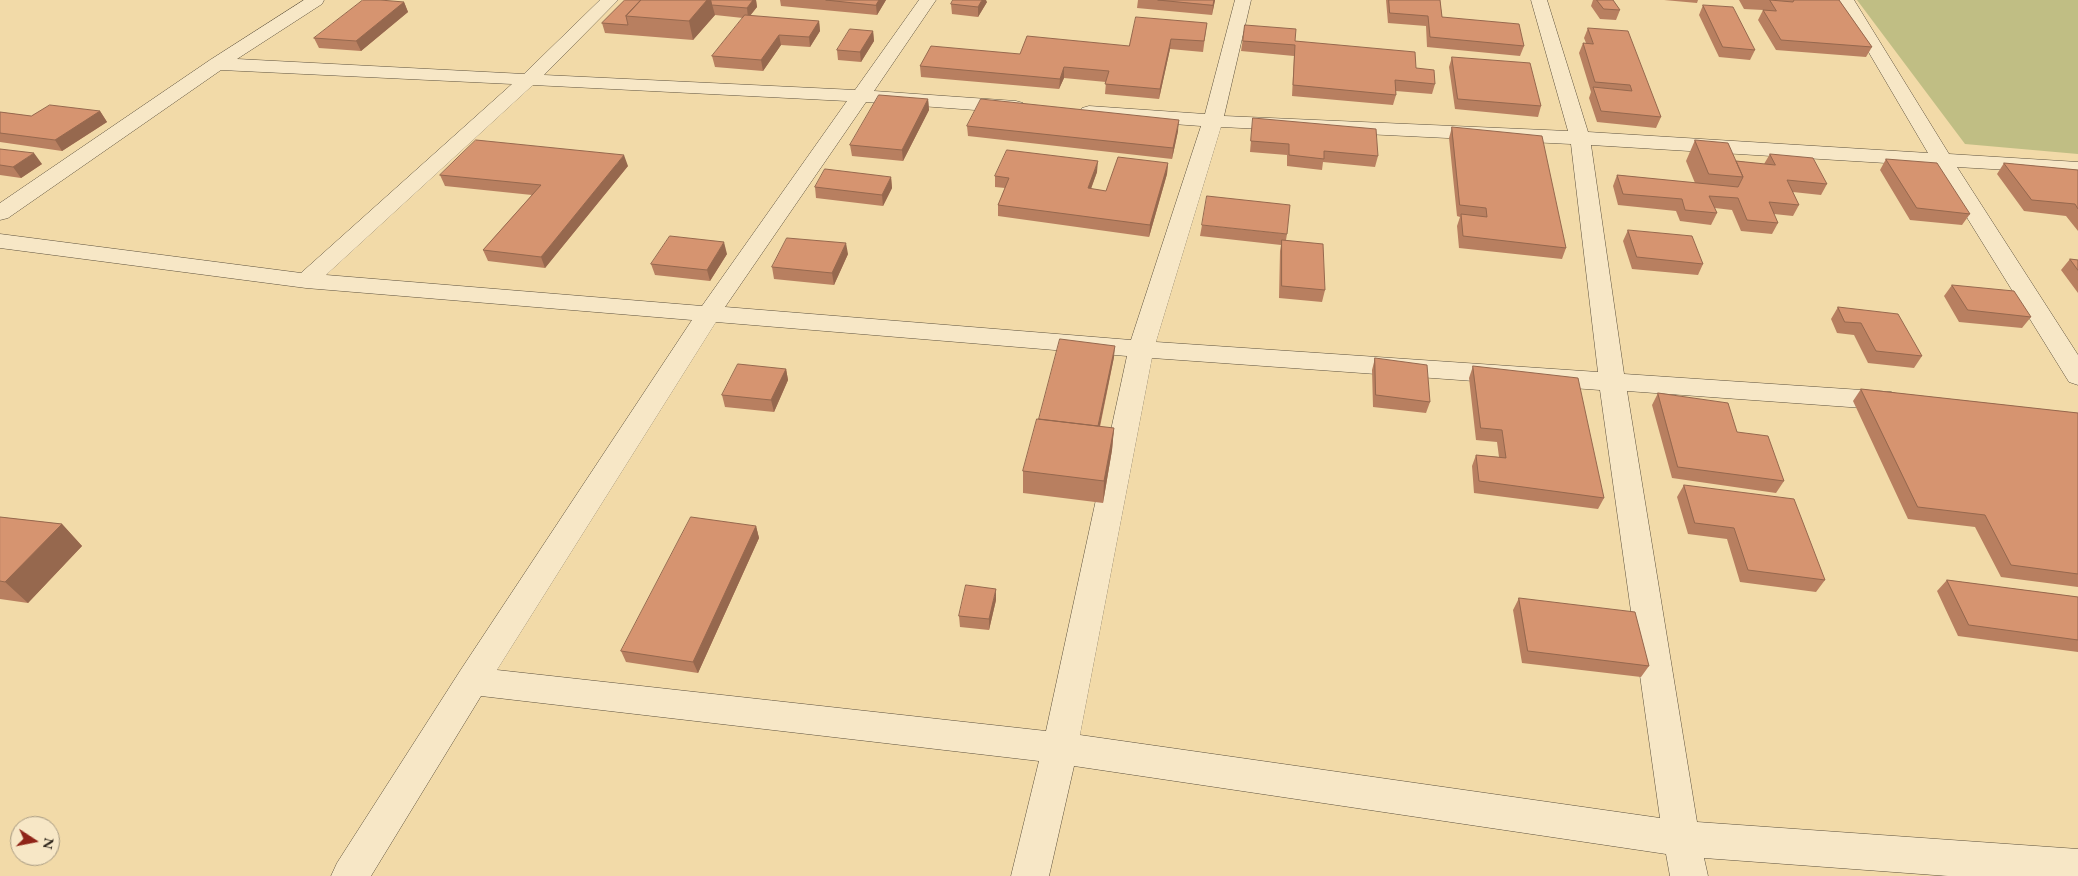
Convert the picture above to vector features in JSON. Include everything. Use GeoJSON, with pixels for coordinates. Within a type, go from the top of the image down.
{"type":"FeatureCollection","features":[{"type":"Feature","properties":{"kind":"street"},"geometry":{"type":"LineString","coordinates":[[0,213],[217,64],[316,0]]}},
{"type":"Feature","properties":{"kind":"street"},"geometry":{"type":"LineString","coordinates":[[306,281],[528,80],[610,0]]}},
{"type":"Feature","properties":{"kind":"street"},"geometry":{"type":"LineString","coordinates":[[350,876],[472,681],[709,313],[928,0]]}},
{"type":"Feature","properties":{"kind":"street"},"geometry":{"type":"LineString","coordinates":[[1030,876],[1060,748],[1141,348],[1213,121],[1242,0]]}},
{"type":"Feature","properties":{"kind":"street"},"geometry":{"type":"LineString","coordinates":[[1539,0],[1580,138],[1612,381],[1688,876]]}},
{"type":"Feature","properties":{"kind":"street"},"geometry":{"type":"LineString","coordinates":[[1846,0],[1943,161],[2078,376]]}},
{"type":"Feature","properties":{"kind":"street"},"geometry":{"type":"LineString","coordinates":[[217,64],[862,96],[1038,108]]}},
{"type":"Feature","properties":{"kind":"street"},"geometry":{"type":"LineString","coordinates":[[1067,111],[1213,121],[1580,138],[2078,168]]}},
{"type":"Feature","properties":{"kind":"street"},"geometry":{"type":"LineString","coordinates":[[0,240],[306,281],[1141,348],[1910,403]]}},
{"type":"Feature","properties":{"kind":"street"},"geometry":{"type":"LineString","coordinates":[[472,681],[1060,748],[1681,839],[2078,867]]}},
{"type":"Feature","properties":{"kind":"shaded area"},"geometry":{"type":"Polygon","coordinates":[[[1857,0],[2078,0],[2078,154],[1965,144],[1857,0]]]}},
{"type":"Feature","properties":{"kind":"building"},"geometry":{"type":"Polygon","coordinates":[[[363,0],[404,2],[356,41],[314,38],[363,0]]]}},
{"type":"Feature","properties":{"kind":"building"},"geometry":{"type":"Polygon","coordinates":[[[625,0],[641,0],[626,16],[628,25],[602,23],[625,0]]]}},
{"type":"Feature","properties":{"kind":"building"},"geometry":{"type":"Polygon","coordinates":[[[641,0],[707,0],[689,21],[626,16],[641,0]]]}},
{"type":"Feature","properties":{"kind":"building"},"geometry":{"type":"Polygon","coordinates":[[[711,0],[753,0],[747,8],[712,5],[711,0]]]}},
{"type":"Feature","properties":{"kind":"building"},"geometry":{"type":"Polygon","coordinates":[[[826,0],[879,0],[876,5],[826,0]]]}},
{"type":"Feature","properties":{"kind":"building"},"geometry":{"type":"Polygon","coordinates":[[[953,0],[982,0],[978,7],[951,4],[953,0]]]}},
{"type":"Feature","properties":{"kind":"building"},"geometry":{"type":"Polygon","coordinates":[[[1158,0],[1214,0],[1213,5],[1158,0]]]}},
{"type":"Feature","properties":{"kind":"building"},"geometry":{"type":"Polygon","coordinates":[[[1389,0],[1440,0],[1442,17],[1519,24],[1524,46],[1430,37],[1428,16],[1390,13],[1389,0]]]}},
{"type":"Feature","properties":{"kind":"building"},"geometry":{"type":"Polygon","coordinates":[[[1597,0],[1613,0],[1620,10],[1604,9],[1597,0]]]}},
{"type":"Feature","properties":{"kind":"building"},"geometry":{"type":"Polygon","coordinates":[[[1770,0],[1793,2],[1794,0],[1839,0],[1872,47],[1781,40],[1763,10],[1776,11],[1770,0]]]}},
{"type":"Feature","properties":{"kind":"building"},"geometry":{"type":"Polygon","coordinates":[[[1703,5],[1733,7],[1755,50],[1723,47],[1703,5]]]}},
{"type":"Feature","properties":{"kind":"building"},"geometry":{"type":"Polygon","coordinates":[[[745,15],[819,21],[809,37],[779,35],[761,60],[712,56],[745,15]]]}},
{"type":"Feature","properties":{"kind":"building"},"geometry":{"type":"Polygon","coordinates":[[[1136,17],[1207,23],[1204,41],[1171,39],[1160,89],[1105,84],[1109,71],[1064,67],[1060,79],[920,66],[931,46],[1020,54],[1027,36],[1129,46],[1136,17]]]}},
{"type":"Feature","properties":{"kind":"building"},"geometry":{"type":"Polygon","coordinates":[[[1245,25],[1296,29],[1295,41],[1415,52],[1416,68],[1434,70],[1435,84],[1395,80],[1396,95],[1293,85],[1295,45],[1243,41],[1245,25]]]}},
{"type":"Feature","properties":{"kind":"building"},"geometry":{"type":"Polygon","coordinates":[[[1588,28],[1628,31],[1661,117],[1601,111],[1593,87],[1632,91],[1630,85],[1595,82],[1583,43],[1593,44],[1588,28]]]}},
{"type":"Feature","properties":{"kind":"building"},"geometry":{"type":"Polygon","coordinates":[[[850,29],[873,31],[860,52],[837,50],[850,29]]]}},
{"type":"Feature","properties":{"kind":"building"},"geometry":{"type":"Polygon","coordinates":[[[1452,57],[1530,63],[1541,106],[1458,99],[1452,57]]]}},
{"type":"Feature","properties":{"kind":"building"},"geometry":{"type":"Polygon","coordinates":[[[879,95],[928,99],[902,150],[850,145],[879,95]]]}},
{"type":"Feature","properties":{"kind":"building"},"geometry":{"type":"Polygon","coordinates":[[[981,99],[1179,120],[1173,148],[967,126],[981,99]]]}},
{"type":"Feature","properties":{"kind":"building"},"geometry":{"type":"Polygon","coordinates":[[[50,105],[100,111],[55,140],[0,133],[0,112],[31,116],[50,105]]]}},
{"type":"Feature","properties":{"kind":"building"},"geometry":{"type":"Polygon","coordinates":[[[1253,118],[1376,129],[1378,156],[1324,151],[1324,159],[1289,155],[1289,144],[1251,141],[1253,118]]]}},
{"type":"Feature","properties":{"kind":"building"},"geometry":{"type":"Polygon","coordinates":[[[1452,127],[1542,136],[1566,248],[1463,236],[1461,214],[1487,217],[1486,208],[1460,205],[1452,127]]]}},
{"type":"Feature","properties":{"kind":"building"},"geometry":{"type":"Polygon","coordinates":[[[476,140],[624,155],[541,257],[483,250],[541,185],[440,175],[476,140]]]}},
{"type":"Feature","properties":{"kind":"building"},"geometry":{"type":"Polygon","coordinates":[[[1695,140],[1728,143],[1743,177],[1709,174],[1695,140]]]}},
{"type":"Feature","properties":{"kind":"building"},"geometry":{"type":"Polygon","coordinates":[[[0,149],[34,153],[13,167],[0,165],[0,149]]]}},
{"type":"Feature","properties":{"kind":"building"},"geometry":{"type":"Polygon","coordinates":[[[1007,150],[1098,161],[1088,188],[1106,191],[1118,157],[1168,163],[1150,225],[998,205],[1009,178],[995,176],[1007,150]]]}},
{"type":"Feature","properties":{"kind":"building"},"geometry":{"type":"Polygon","coordinates":[[[1770,154],[1813,158],[1827,184],[1787,180],[1799,205],[1769,202],[1778,223],[1747,220],[1738,198],[1709,196],[1717,213],[1685,210],[1682,199],[1623,194],[1617,175],[1738,187],[1743,177],[1736,161],[1775,165],[1770,154]]]}},
{"type":"Feature","properties":{"kind":"building"},"geometry":{"type":"Polygon","coordinates":[[[1886,159],[1937,163],[1970,214],[1917,208],[1886,159]]]}},
{"type":"Feature","properties":{"kind":"building"},"geometry":{"type":"Polygon","coordinates":[[[2004,163],[2078,170],[2078,209],[2075,204],[2032,200],[2004,163]]]}},
{"type":"Feature","properties":{"kind":"building"},"geometry":{"type":"Polygon","coordinates":[[[825,169],[891,177],[882,195],[815,187],[825,169]]]}},
{"type":"Feature","properties":{"kind":"building"},"geometry":{"type":"Polygon","coordinates":[[[1207,196],[1290,205],[1287,234],[1202,225],[1207,196]]]}},
{"type":"Feature","properties":{"kind":"building"},"geometry":{"type":"Polygon","coordinates":[[[1628,230],[1692,236],[1703,264],[1637,257],[1628,230]]]}},
{"type":"Feature","properties":{"kind":"building"},"geometry":{"type":"Polygon","coordinates":[[[670,236],[724,242],[707,270],[651,264],[670,236]]]}},
{"type":"Feature","properties":{"kind":"building"},"geometry":{"type":"Polygon","coordinates":[[[787,238],[846,243],[832,273],[772,267],[787,238]]]}},
{"type":"Feature","properties":{"kind":"building"},"geometry":{"type":"Polygon","coordinates":[[[1282,240],[1323,244],[1325,290],[1282,286],[1282,240]]]}},
{"type":"Feature","properties":{"kind":"building"},"geometry":{"type":"Polygon","coordinates":[[[2070,259],[2078,260],[2078,270],[2070,259]]]}},
{"type":"Feature","properties":{"kind":"building"},"geometry":{"type":"Polygon","coordinates":[[[1952,285],[2014,291],[2031,317],[1968,310],[1952,285]]]}},
{"type":"Feature","properties":{"kind":"building"},"geometry":{"type":"Polygon","coordinates":[[[1838,307],[1898,314],[1922,356],[1876,351],[1861,323],[1845,322],[1838,307]]]}},
{"type":"Feature","properties":{"kind":"building"},"geometry":{"type":"Polygon","coordinates":[[[1060,339],[1115,346],[1098,426],[1039,419],[1060,339]]]}},
{"type":"Feature","properties":{"kind":"building"},"geometry":{"type":"Polygon","coordinates":[[[1375,358],[1427,365],[1430,402],[1376,395],[1375,358]]]}},
{"type":"Feature","properties":{"kind":"building"},"geometry":{"type":"Polygon","coordinates":[[[738,364],[786,369],[771,400],[722,395],[738,364]]]}},
{"type":"Feature","properties":{"kind":"building"},"geometry":{"type":"Polygon","coordinates":[[[1473,366],[1578,378],[1604,498],[1479,481],[1476,455],[1506,458],[1502,430],[1481,428],[1473,366]]]}},
{"type":"Feature","properties":{"kind":"building"},"geometry":{"type":"Polygon","coordinates":[[[1861,389],[2078,413],[2078,574],[2011,565],[1985,515],[1918,507],[1861,389]]]}},
{"type":"Feature","properties":{"kind":"building"},"geometry":{"type":"Polygon","coordinates":[[[1658,393],[1728,403],[1737,432],[1768,436],[1784,481],[1678,467],[1658,393]]]}},
{"type":"Feature","properties":{"kind":"building"},"geometry":{"type":"Polygon","coordinates":[[[1037,419],[1114,428],[1104,481],[1023,471],[1037,419]]]}},
{"type":"Feature","properties":{"kind":"building"},"geometry":{"type":"Polygon","coordinates":[[[1684,485],[1794,499],[1825,580],[1748,570],[1734,528],[1695,523],[1684,485]]]}},
{"type":"Feature","properties":{"kind":"building"},"geometry":{"type":"Polygon","coordinates":[[[0,517],[62,524],[5,582],[0,581],[0,517]]]}},
{"type":"Feature","properties":{"kind":"building"},"geometry":{"type":"Polygon","coordinates":[[[691,517],[756,526],[693,662],[621,651],[691,517]]]}},
{"type":"Feature","properties":{"kind":"building"},"geometry":{"type":"Polygon","coordinates":[[[1947,580],[2078,597],[2078,640],[1969,625],[1947,580]]]}},
{"type":"Feature","properties":{"kind":"building"},"geometry":{"type":"Polygon","coordinates":[[[966,585],[996,589],[989,619],[959,616],[966,585]]]}},
{"type":"Feature","properties":{"kind":"building"},"geometry":{"type":"Polygon","coordinates":[[[1519,598],[1635,612],[1649,666],[1528,651],[1519,598]]]}}]}
